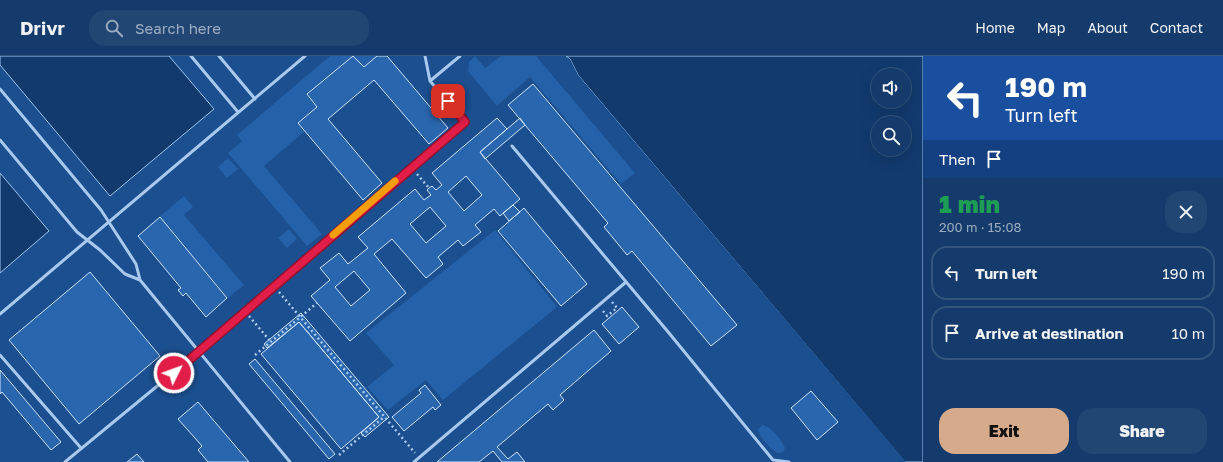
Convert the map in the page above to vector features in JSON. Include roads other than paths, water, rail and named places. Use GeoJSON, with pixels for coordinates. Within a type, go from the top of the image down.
{"type":"FeatureCollection","features":[{"type":"Feature","properties":{"kind":"lane"},"geometry":{"type":"LineString","coordinates":[[191,56],[238,112]]}},
{"type":"Feature","properties":{"kind":"lane"},"geometry":{"type":"LineString","coordinates":[[219,56],[255,98]]}},
{"type":"Feature","properties":{"kind":"lane"},"geometry":{"type":"LineString","coordinates":[[0,314],[305,56]]}},
{"type":"Feature","properties":{"kind":"lane"},"geometry":{"type":"LineString","coordinates":[[65,462],[198,351],[465,122],[430,81],[425,56]]}},
{"type":"Feature","properties":{"kind":"lane"},"geometry":{"type":"LineString","coordinates":[[430,81],[460,56]]}},
{"type":"Feature","properties":{"kind":"lane"},"geometry":{"type":"LineString","coordinates":[[0,89],[101,210],[136,264],[140,280],[290,462]]}},
{"type":"Feature","properties":{"kind":"lane"},"geometry":{"type":"LineString","coordinates":[[0,140],[77,232],[124,274],[140,280]]}},
{"type":"Feature","properties":{"kind":"lane"},"geometry":{"type":"LineString","coordinates":[[512,146],[773,460],[789,462]]}},
{"type":"Feature","properties":{"kind":"lane"},"geometry":{"type":"LineString","coordinates":[[414,462],[626,282]]}},
{"type":"Feature","properties":{"kind":"lane"},"geometry":{"type":"LineString","coordinates":[[0,355],[81,448]]}}]}
